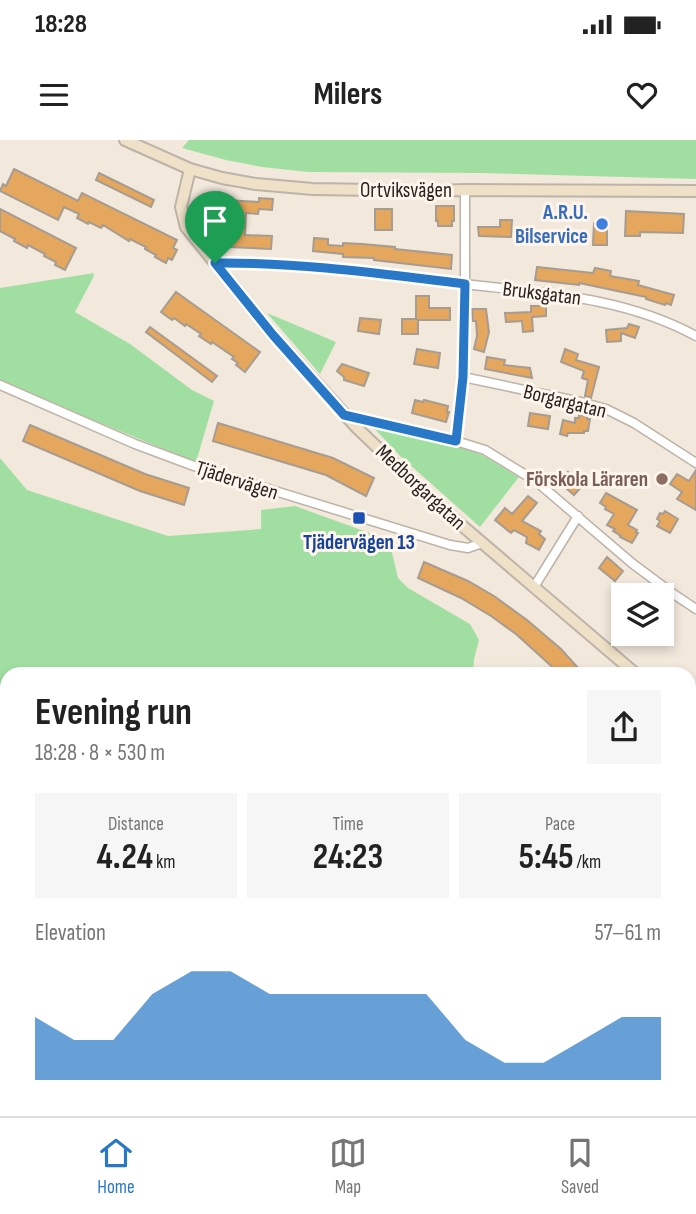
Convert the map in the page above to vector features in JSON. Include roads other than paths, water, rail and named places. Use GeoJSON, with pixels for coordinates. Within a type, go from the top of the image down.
{"type":"FeatureCollection","features":[{"type":"Feature","properties":{"kind":"street","name":"Ortviksvägen"},"geometry":{"type":"LineString","coordinates":[[125,140],[190,169],[240,182],[280,187],[434,191],[696,191]]}},
{"type":"Feature","properties":{"kind":"street","name":"Medborgargatan"},"geometry":{"type":"LineString","coordinates":[[190,169],[181,207],[183,221],[192,236],[273,335],[344,415],[439,506],[628,667]]}},
{"type":"Feature","properties":{"kind":"street"},"geometry":{"type":"LineString","coordinates":[[456,441],[463,377],[465,190]]}},
{"type":"Feature","properties":{"kind":"street","name":"Bruksgatan"},"geometry":{"type":"LineString","coordinates":[[215,263],[365,272],[551,293],[602,302],[650,315],[695,334]]}},
{"type":"Feature","properties":{"kind":"street","name":"Borgargatan"},"geometry":{"type":"LineString","coordinates":[[463,377],[606,409],[634,423],[696,463]]}},
{"type":"Feature","properties":{"kind":"street","name":"Tjädervägen"},"geometry":{"type":"LineString","coordinates":[[0,385],[194,467],[450,545],[468,548],[482,543]]}},
{"type":"Feature","properties":{"kind":"street"},"geometry":{"type":"LineString","coordinates":[[344,415],[485,450],[537,482],[633,564],[696,609]]}},
{"type":"Feature","properties":{"kind":"street"},"geometry":{"type":"LineString","coordinates":[[534,587],[578,516]]}},
{"type":"Feature","properties":{"kind":"place","name":"A.R.U. Bilservice"},"geometry":{"type":"Point","coordinates":[602,224]}},
{"type":"Feature","properties":{"kind":"place","name":"Förskola Läraren"},"geometry":{"type":"Point","coordinates":[662,479]}},
{"type":"Feature","properties":{"kind":"place","name":"Tjädervägen 13"},"geometry":{"type":"Point","coordinates":[359,518]}}]}
